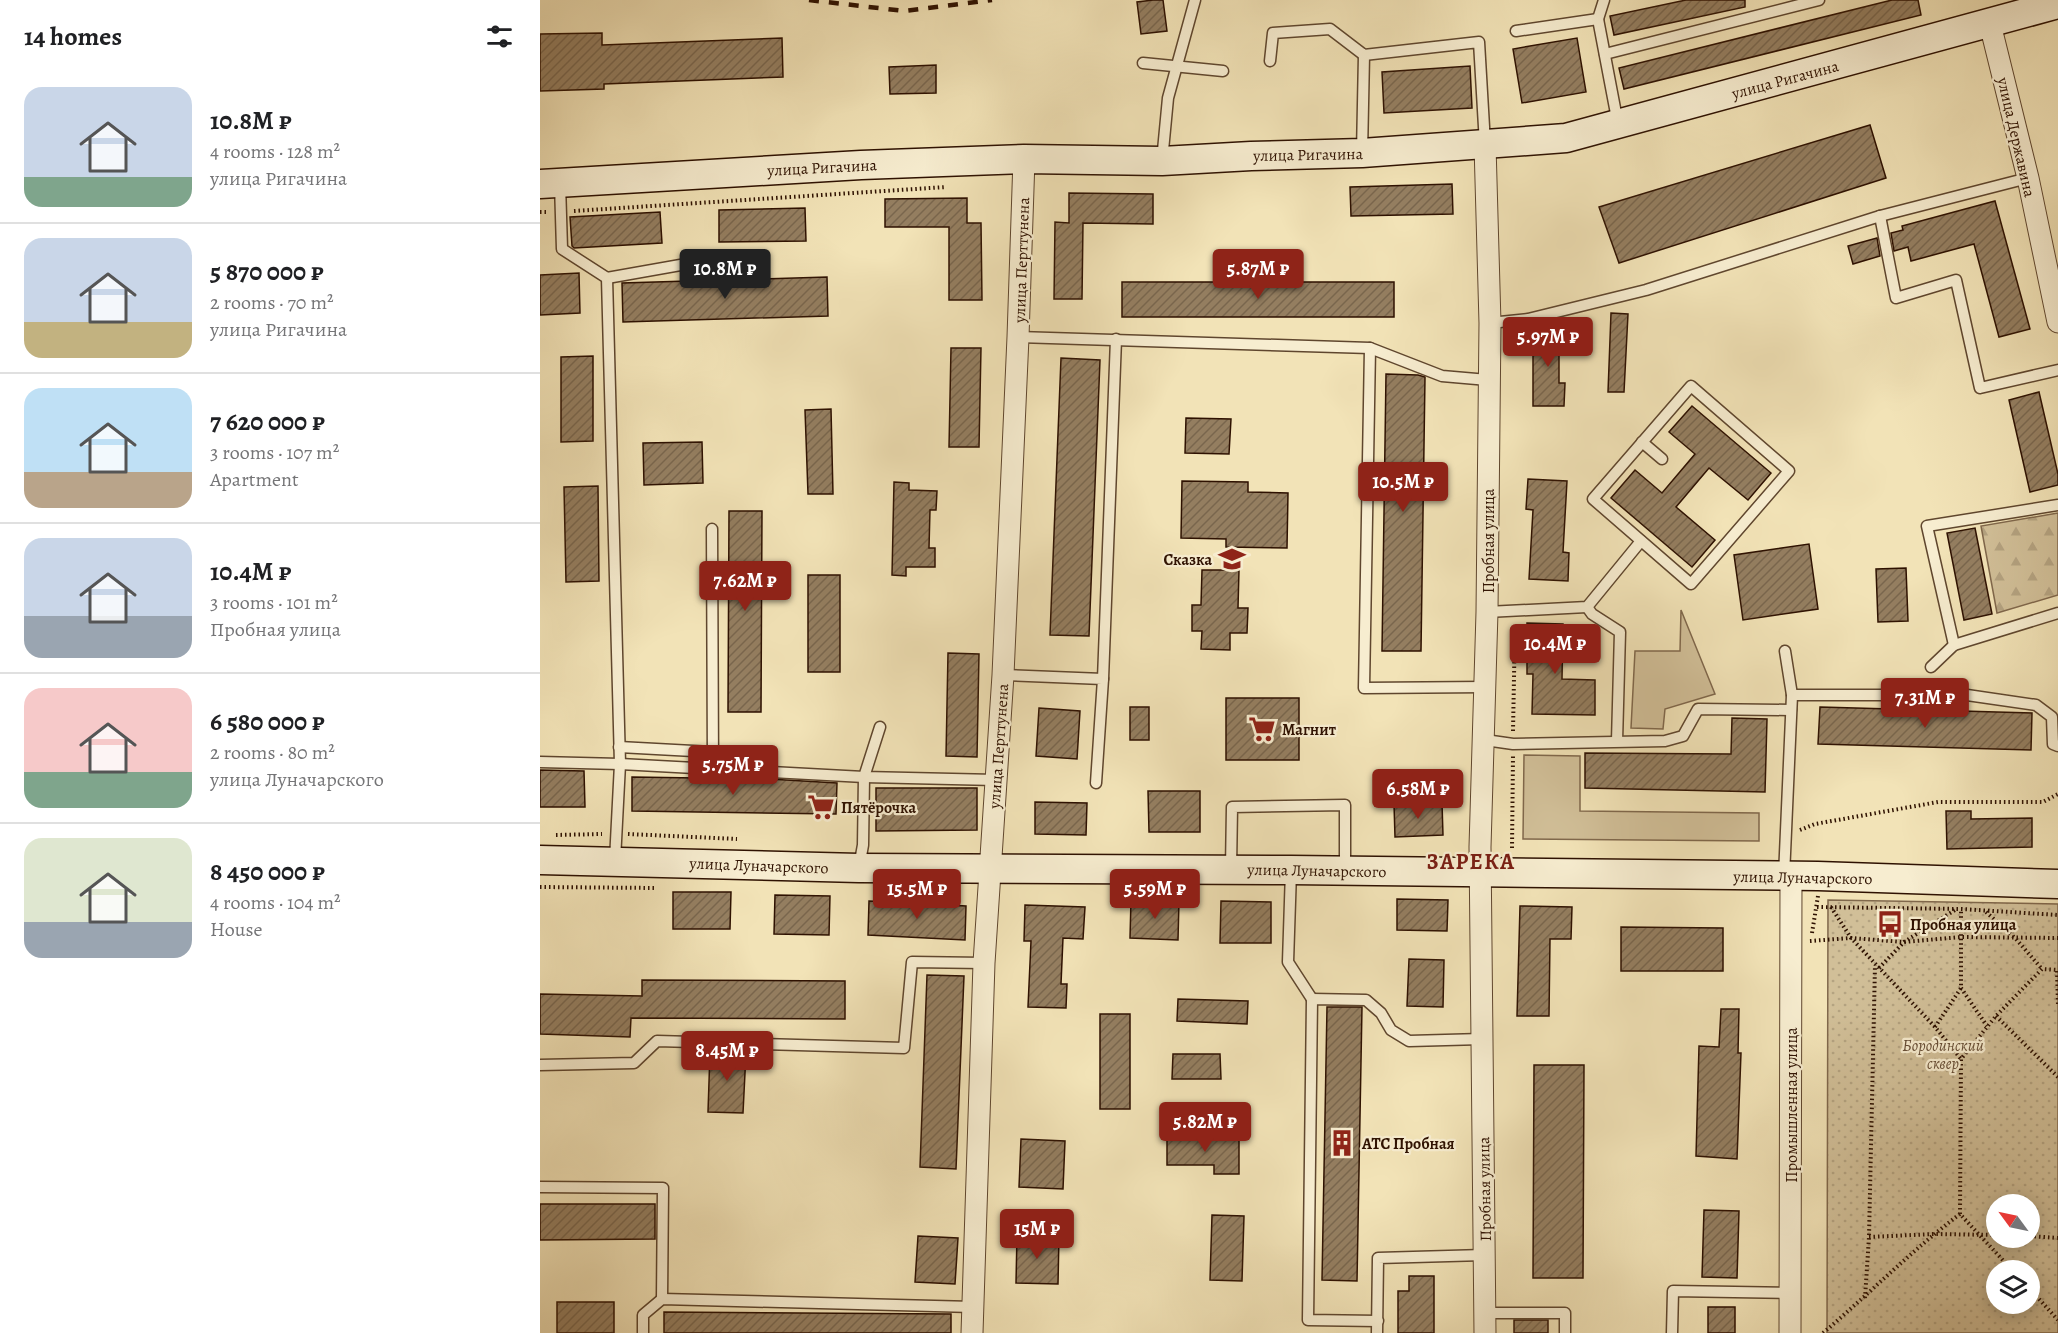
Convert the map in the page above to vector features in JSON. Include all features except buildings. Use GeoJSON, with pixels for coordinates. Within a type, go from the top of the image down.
{"type":"FeatureCollection","features":[{"type":"Feature","properties":{"kind":"street","name":"улица Ригачина"},"geometry":{"type":"LineString","coordinates":[[550,183],[861,165],[1024,159],[1162,161],[1362,153],[1566,138],[2003,17],[2058,4]]}},
{"type":"Feature","properties":{"kind":"street","name":"улица Державина"},"geometry":{"type":"LineString","coordinates":[[2003,17],[2028,178],[2052,264],[2058,322]]}},
{"type":"Feature","properties":{"kind":"street","name":"Пробная улица"},"geometry":{"type":"LineString","coordinates":[[1485,145],[1490,323],[1485,740],[1480,872],[1485,1323]]}},
{"type":"Feature","properties":{"kind":"street","name":"улица Перттунена"},"geometry":{"type":"LineString","coordinates":[[972,1333],[984,963],[1003,675],[1024,159]]}},
{"type":"Feature","properties":{"kind":"street","name":"улица Луначарского"},"geometry":{"type":"LineString","coordinates":[[540,860],[615,860],[859,868],[1231,869],[1787,876],[2058,884]]}},
{"type":"Feature","properties":{"kind":"street","name":"Промышленная улица"},"geometry":{"type":"LineString","coordinates":[[1787,876],[1790,1333]]}},
{"type":"Feature","properties":{"kind":"lane"},"geometry":{"type":"LineString","coordinates":[[1162,161],[1168,98],[1195,0]]}},
{"type":"Feature","properties":{"kind":"lane"},"geometry":{"type":"LineString","coordinates":[[1604,0],[1598,19],[1618,124]]}},
{"type":"Feature","properties":{"kind":"lane"},"geometry":{"type":"LineString","coordinates":[[1605,54],[1819,0]]}},
{"type":"Feature","properties":{"kind":"lane"},"geometry":{"type":"LineString","coordinates":[[1516,31],[1598,19]]}},
{"type":"Feature","properties":{"kind":"lane"},"geometry":{"type":"LineString","coordinates":[[1270,61],[1273,33],[1330,30],[1364,55],[1479,42],[1485,145]]}},
{"type":"Feature","properties":{"kind":"lane"},"geometry":{"type":"LineString","coordinates":[[1362,153],[1364,55]]}},
{"type":"Feature","properties":{"kind":"lane"},"geometry":{"type":"LineString","coordinates":[[1143,63],[1222,71]]}},
{"type":"Feature","properties":{"kind":"lane"},"geometry":{"type":"LineString","coordinates":[[1490,323],[1528,320],[1646,290],[1881,216],[2028,178]]}},
{"type":"Feature","properties":{"kind":"lane"},"geometry":{"type":"LineString","coordinates":[[550,183],[561,212],[562,249],[607,278],[703,261]]}},
{"type":"Feature","properties":{"kind":"lane"},"geometry":{"type":"LineString","coordinates":[[1881,216],[1896,298],[1956,280],[1980,388],[2058,370]]}},
{"type":"Feature","properties":{"kind":"lane"},"geometry":{"type":"LineString","coordinates":[[607,278],[620,764],[615,860]]}},
{"type":"Feature","properties":{"kind":"lane"},"geometry":{"type":"LineString","coordinates":[[1018,337],[1370,348],[1442,376],[1488,380]]}},
{"type":"Feature","properties":{"kind":"lane"},"geometry":{"type":"LineString","coordinates":[[1096,783],[1116,339]]}},
{"type":"Feature","properties":{"kind":"lane"},"geometry":{"type":"LineString","coordinates":[[1370,348],[1364,688],[1485,687]]}},
{"type":"Feature","properties":{"kind":"lane"},"geometry":{"type":"LineString","coordinates":[[1691,386],[1789,471],[1690,584],[1641,541],[1593,499],[1691,386]]}},
{"type":"Feature","properties":{"kind":"lane"},"geometry":{"type":"LineString","coordinates":[[1642,442],[1662,459]]}},
{"type":"Feature","properties":{"kind":"lane"},"geometry":{"type":"LineString","coordinates":[[1953,645],[1927,525],[2058,505]]}},
{"type":"Feature","properties":{"kind":"lane"},"geometry":{"type":"LineString","coordinates":[[712,529],[713,770]]}},
{"type":"Feature","properties":{"kind":"lane"},"geometry":{"type":"LineString","coordinates":[[1487,612],[1587,607],[1641,541]]}},
{"type":"Feature","properties":{"kind":"lane"},"geometry":{"type":"LineString","coordinates":[[1587,607],[1592,614],[1620,632],[1617,741]]}},
{"type":"Feature","properties":{"kind":"lane"},"geometry":{"type":"LineString","coordinates":[[1931,667],[1953,645],[2058,614]]}},
{"type":"Feature","properties":{"kind":"lane"},"geometry":{"type":"LineString","coordinates":[[1785,651],[1792,695],[1787,876]]}},
{"type":"Feature","properties":{"kind":"lane"},"geometry":{"type":"LineString","coordinates":[[1003,675],[1102,679]]}},
{"type":"Feature","properties":{"kind":"lane"},"geometry":{"type":"LineString","coordinates":[[1792,695],[1967,695],[2036,705],[2052,717],[2053,744],[2058,746]]}},
{"type":"Feature","properties":{"kind":"lane"},"geometry":{"type":"LineString","coordinates":[[1485,740],[1513,744],[1665,741],[1683,736],[1698,709],[1791,710]]}},
{"type":"Feature","properties":{"kind":"lane"},"geometry":{"type":"LineString","coordinates":[[859,868],[863,845],[864,777],[880,727]]}},
{"type":"Feature","properties":{"kind":"lane"},"geometry":{"type":"LineString","coordinates":[[619,747],[712,752]]}},
{"type":"Feature","properties":{"kind":"lane"},"geometry":{"type":"LineString","coordinates":[[540,762],[864,777],[996,780]]}},
{"type":"Feature","properties":{"kind":"lane"},"geometry":{"type":"LineString","coordinates":[[1231,869],[1232,807],[1345,805],[1345,870]]}},
{"type":"Feature","properties":{"kind":"lane"},"geometry":{"type":"LineString","coordinates":[[1291,870],[1288,962],[1312,999],[1308,1320],[1377,1321]]}},
{"type":"Feature","properties":{"kind":"lane"},"geometry":{"type":"LineString","coordinates":[[540,1065],[634,1063],[657,1041],[904,1048],[912,962],[984,963]]}},
{"type":"Feature","properties":{"kind":"lane"},"geometry":{"type":"LineString","coordinates":[[1312,999],[1366,1000],[1381,1013],[1391,1030],[1409,1041],[1482,1039]]}},
{"type":"Feature","properties":{"kind":"lane"},"geometry":{"type":"LineString","coordinates":[[540,1187],[663,1188],[662,1299]]}},
{"type":"Feature","properties":{"kind":"lane"},"geometry":{"type":"LineString","coordinates":[[1377,1333],[1378,1258],[1484,1255]]}},
{"type":"Feature","properties":{"kind":"lane"},"geometry":{"type":"LineString","coordinates":[[1672,1333],[1673,1291],[1791,1293]]}},
{"type":"Feature","properties":{"kind":"lane"},"geometry":{"type":"LineString","coordinates":[[643,1333],[643,1315],[662,1299],[973,1307]]}},
{"type":"Feature","properties":{"kind":"lane"},"geometry":{"type":"LineString","coordinates":[[1485,1323],[1565,1313],[1564,1333]]}},
{"type":"Feature","properties":{"kind":"path"},"geometry":{"type":"LineString","coordinates":[[540,212],[954,187]]}},
{"type":"Feature","properties":{"kind":"path"},"geometry":{"type":"LineString","coordinates":[[1787,835],[1815,824],[1938,802],[2043,802],[2058,794]]}},
{"type":"Feature","properties":{"kind":"path"},"geometry":{"type":"LineString","coordinates":[[1831,907],[1851,938],[1935,1027],[1961,1059]]}},
{"type":"Feature","properties":{"kind":"path"},"geometry":{"type":"LineString","coordinates":[[1817,908],[1961,909],[2058,915]]}},
{"type":"Feature","properties":{"kind":"path"},"geometry":{"type":"LineString","coordinates":[[1935,1027],[1961,988],[1961,909]]}},
{"type":"Feature","properties":{"kind":"path"},"geometry":{"type":"LineString","coordinates":[[1865,1298],[1877,966],[1904,942],[1955,910]]}},
{"type":"Feature","properties":{"kind":"path"},"geometry":{"type":"LineString","coordinates":[[1986,912],[2016,939],[2042,969],[2058,970],[2058,1005]]}},
{"type":"Feature","properties":{"kind":"path"},"geometry":{"type":"LineString","coordinates":[[1810,941],[1851,938],[1904,942],[1961,937],[2058,938]]}},
{"type":"Feature","properties":{"kind":"path"},"geometry":{"type":"LineString","coordinates":[[2003,1260],[1960,1214],[1961,1059],[1996,1016],[2042,969]]}},
{"type":"Feature","properties":{"kind":"path"},"geometry":{"type":"LineString","coordinates":[[1961,988],[1987,1026]]}},
{"type":"Feature","properties":{"kind":"path"},"geometry":{"type":"LineString","coordinates":[[1996,1016],[2058,1077]]}},
{"type":"Feature","properties":{"kind":"path"},"geometry":{"type":"LineString","coordinates":[[1823,1333],[1865,1298],[1934,1234],[1960,1214]]}},
{"type":"Feature","properties":{"kind":"path"},"geometry":{"type":"LineString","coordinates":[[1869,1237],[1986,1234]]}},
{"type":"Feature","properties":{"kind":"path"},"geometry":{"type":"LineString","coordinates":[[2040,1237],[2058,1238]]}},
{"type":"Feature","properties":{"kind":"path"},"geometry":{"type":"LineString","coordinates":[[2040,1300],[2058,1320]]}},
{"type":"Feature","properties":{"kind":"green space"},"geometry":{"type":"Polygon","coordinates":[[[2058,513],[2058,595],[1997,613],[1981,526],[2058,513]]]}},
{"type":"Feature","properties":{"kind":"green space"},"geometry":{"type":"Polygon","coordinates":[[[1681,610],[1715,694],[1665,709],[1663,729],[1631,728],[1635,651],[1680,651],[1681,610]]]}},
{"type":"Feature","properties":{"kind":"green space"},"geometry":{"type":"Polygon","coordinates":[[[1524,755],[1580,756],[1580,811],[1759,813],[1759,841],[1523,839],[1524,755]]]}},
{"type":"Feature","properties":{"kind":"green space","name":"Бородинский сквер"},"geometry":{"type":"Polygon","coordinates":[[[1828,900],[2058,904],[2058,1333],[1827,1333],[1828,900]]]}},
{"type":"Feature","properties":{"kind":"railway"},"geometry":{"type":"LineString","coordinates":[[809,0],[904,11],[992,0]]}},
{"type":"Feature","properties":{"kind":"place","name":"Сказка"},"geometry":{"type":"Point","coordinates":[1232,559]}},
{"type":"Feature","properties":{"kind":"place","name":"Магнит"},"geometry":{"type":"Point","coordinates":[1262,729]}},
{"type":"Feature","properties":{"kind":"place","name":"Пятёрочка"},"geometry":{"type":"Point","coordinates":[821,807]}},
{"type":"Feature","properties":{"kind":"place","name":"Пробная улица"},"geometry":{"type":"Point","coordinates":[1890,924]}},
{"type":"Feature","properties":{"kind":"place","name":"АТС Пробная"},"geometry":{"type":"Point","coordinates":[1342,1143]}},
{"type":"Feature","properties":{"kind":"district","name":"ЗАРЕКА"},"geometry":{"type":"Point","coordinates":[1471,861]}}]}
